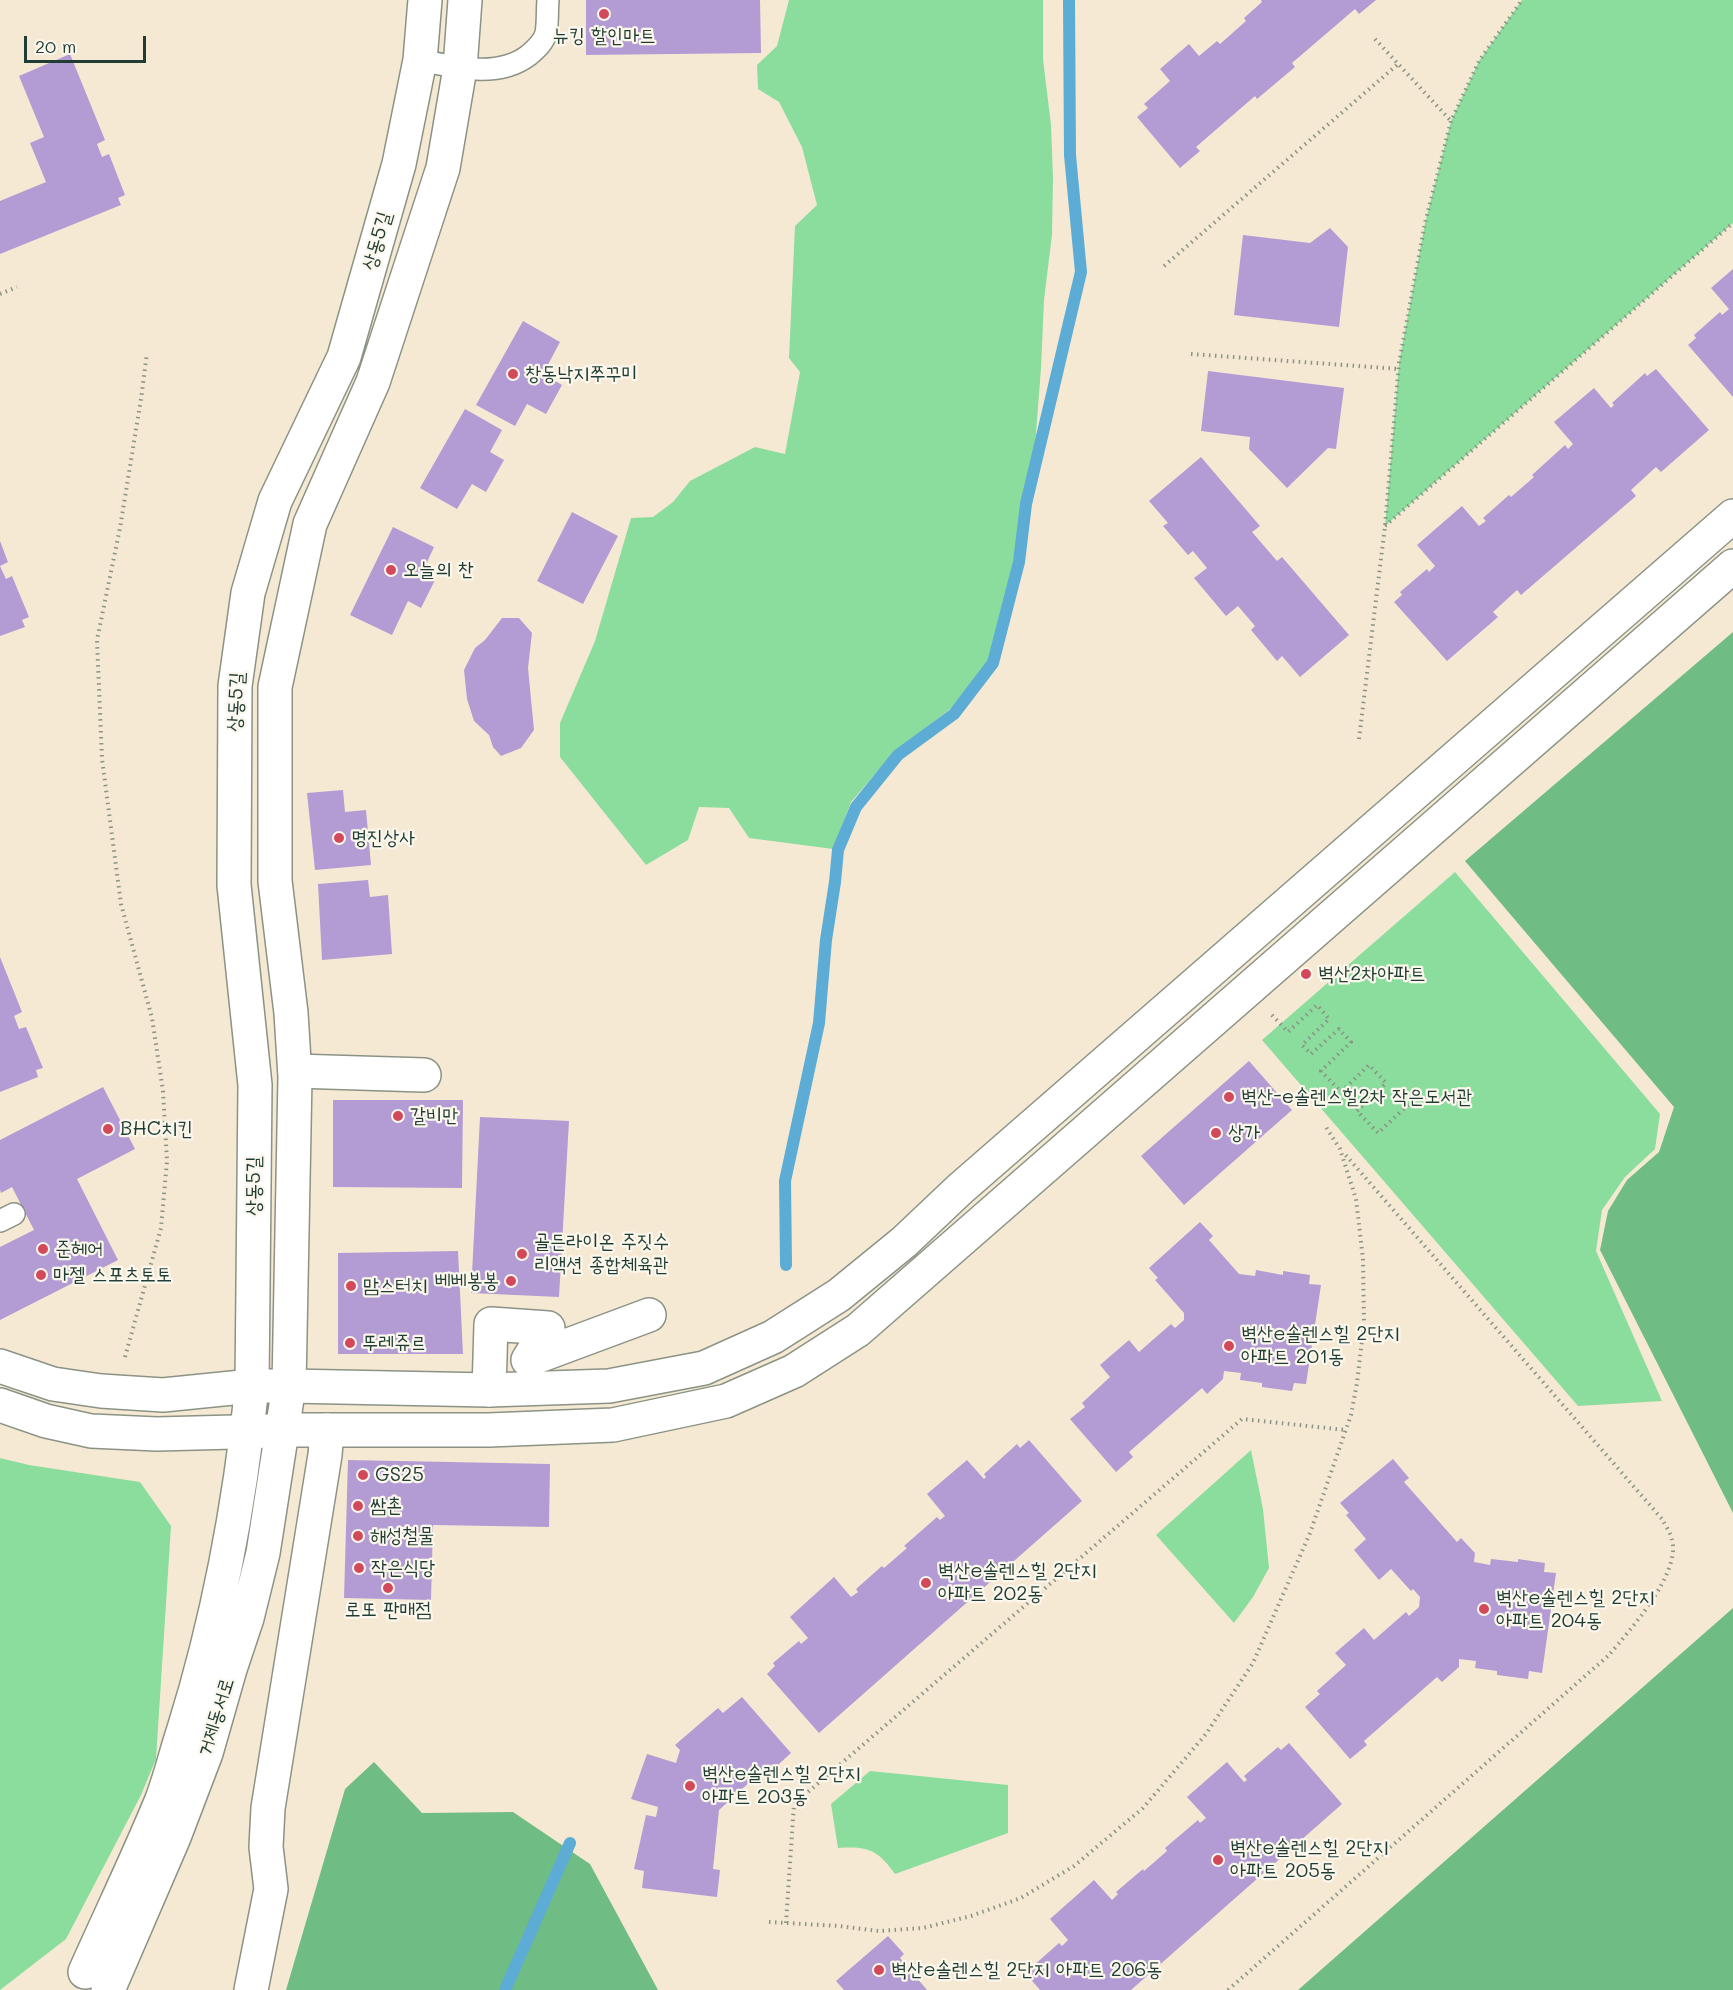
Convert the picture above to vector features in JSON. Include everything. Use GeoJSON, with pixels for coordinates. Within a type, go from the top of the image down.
{"type":"FeatureCollection","features":[{"type":"Feature","properties":{"kind":"street","name":"상동5길"},"geometry":{"type":"LineString","coordinates":[[247,1432],[252,1386],[255,1085],[234,885],[234,686],[248,593],[274,501],[344,357],[399,164],[420,60],[425,0]]}},
{"type":"Feature","properties":{"kind":"street","name":"상동5길"},"geometry":{"type":"LineString","coordinates":[[283,1431],[289,1386],[295,1071],[291,1013],[275,881],[275,687],[310,524],[373,382],[443,168],[460,68],[465,0]]}},
{"type":"Feature","properties":{"kind":"street"},"geometry":{"type":"LineString","coordinates":[[0,1366],[53,1384],[101,1391],[163,1395],[252,1386],[489,1390],[609,1386],[704,1368],[773,1336],[839,1295],[904,1242],[960,1189],[1733,516]]}},
{"type":"Feature","properties":{"kind":"street"},"geometry":{"type":"LineString","coordinates":[[0,1405],[45,1421],[91,1431],[157,1434],[327,1430],[489,1430],[613,1425],[726,1401],[794,1371],[858,1330],[1733,566]]}},
{"type":"Feature","properties":{"kind":"street"},"geometry":{"type":"LineString","coordinates":[[295,1071],[424,1075]]}},
{"type":"Feature","properties":{"kind":"street"},"geometry":{"type":"LineString","coordinates":[[489,1390],[491,1324],[548,1328],[528,1360],[649,1315]]}},
{"type":"Feature","properties":{"kind":"street"},"geometry":{"type":"LineString","coordinates":[[251,1990],[271,1889],[266,1847],[268,1808],[325,1455],[327,1430]]}},
{"type":"Feature","properties":{"kind":"street","name":"거제동서로"},"geometry":{"type":"LineString","coordinates":[[96,1981],[174,1837],[206,1753],[247,1618],[263,1553],[283,1431]]}},
{"type":"Feature","properties":{"kind":"street","name":"거제동서로"},"geometry":{"type":"LineString","coordinates":[[96,1981],[162,1801],[194,1698],[227,1565],[247,1432]]}},
{"type":"Feature","properties":{"kind":"lane"},"geometry":{"type":"LineString","coordinates":[[420,60],[460,68],[499,68],[516,64],[533,52],[546,34],[548,0]]}},
{"type":"Feature","properties":{"kind":"path"},"geometry":{"type":"LineString","coordinates":[[1359,739],[1385,526],[1399,369],[1425,223],[1451,121],[1479,61],[1522,0]]}},
{"type":"Feature","properties":{"kind":"path"},"geometry":{"type":"LineString","coordinates":[[1375,39],[1451,121]]}},
{"type":"Feature","properties":{"kind":"path"},"geometry":{"type":"LineString","coordinates":[[1164,266],[1397,65]]}},
{"type":"Feature","properties":{"kind":"path"},"geometry":{"type":"LineString","coordinates":[[1385,526],[1733,223]]}},
{"type":"Feature","properties":{"kind":"path"},"geometry":{"type":"LineString","coordinates":[[0,294],[17,287]]}},
{"type":"Feature","properties":{"kind":"path"},"geometry":{"type":"LineString","coordinates":[[125,1358],[161,1228],[167,1161],[163,1091],[152,1018],[121,904],[102,759],[97,640],[122,516],[147,353]]}},
{"type":"Feature","properties":{"kind":"path"},"geometry":{"type":"LineString","coordinates":[[1191,354],[1399,369]]}},
{"type":"Feature","properties":{"kind":"path"},"geometry":{"type":"LineString","coordinates":[[1270,1013],[1288,1032],[1317,1005],[1329,1019],[1302,1045],[1311,1054],[1339,1029],[1351,1042],[1321,1071],[1341,1092],[1369,1065],[1386,1083],[1357,1111],[1378,1133],[1413,1099],[1438,1101]]}},
{"type":"Feature","properties":{"kind":"path"},"geometry":{"type":"LineString","coordinates":[[1228,1990],[1609,1655],[1643,1616],[1663,1582],[1671,1562],[1673,1540],[1662,1519],[1340,1149],[1324,1124]]}},
{"type":"Feature","properties":{"kind":"path"},"geometry":{"type":"LineString","coordinates":[[769,1922],[879,1931],[923,1928],[971,1916],[1021,1898],[1074,1866],[1143,1808],[1206,1734],[1253,1663],[1310,1533],[1351,1415],[1364,1323],[1363,1259],[1356,1199],[1340,1149]]}},
{"type":"Feature","properties":{"kind":"path"},"geometry":{"type":"LineString","coordinates":[[786,1923],[794,1804],[1242,1419],[1346,1430]]}},
{"type":"Feature","properties":{"kind":"green space"},"geometry":{"type":"Polygon","coordinates":[[[789,0],[1043,0],[1043,59],[1051,125],[1053,177],[1052,235],[1044,300],[1035,447],[1021,502],[1013,565],[989,661],[950,709],[893,753],[851,802],[833,849],[749,838],[729,808],[699,807],[688,840],[646,865],[560,757],[560,723],[595,641],[631,518],[653,517],[673,502],[690,481],[755,447],[785,454],[800,372],[789,358],[795,226],[817,205],[802,147],[779,102],[758,89],[757,65],[777,46],[789,0]]]}},
{"type":"Feature","properties":{"kind":"green space"},"geometry":{"type":"Polygon","coordinates":[[[1522,0],[1733,0],[1733,223],[1385,526],[1399,363],[1425,223],[1451,121],[1479,61],[1522,0]]]}},
{"type":"Feature","properties":{"kind":"green space"},"geometry":{"type":"Polygon","coordinates":[[[1733,632],[1733,1513],[1600,1250],[1608,1211],[1627,1180],[1659,1152],[1674,1107],[1465,861],[1733,632]]]}},
{"type":"Feature","properties":{"kind":"green space"},"geometry":{"type":"Polygon","coordinates":[[[1455,872],[1660,1114],[1655,1149],[1625,1177],[1602,1210],[1596,1251],[1662,1401],[1578,1406],[1262,1040],[1455,872]]]}},
{"type":"Feature","properties":{"kind":"green space"},"geometry":{"type":"Polygon","coordinates":[[[1251,1450],[1263,1509],[1269,1568],[1253,1597],[1234,1623],[1156,1535],[1251,1450]]]}},
{"type":"Feature","properties":{"kind":"green space"},"geometry":{"type":"Polygon","coordinates":[[[0,1458],[29,1465],[140,1482],[171,1526],[156,1759],[141,1795],[66,1939],[0,1990],[0,1458]]]}},
{"type":"Feature","properties":{"kind":"green space"},"geometry":{"type":"Polygon","coordinates":[[[1733,1608],[1733,1990],[1298,1990],[1733,1608]]]}},
{"type":"Feature","properties":{"kind":"green space"},"geometry":{"type":"Polygon","coordinates":[[[374,1762],[422,1813],[513,1812],[590,1864],[658,1990],[286,1990],[345,1789],[374,1762]]]}},
{"type":"Feature","properties":{"kind":"green space"},"geometry":{"type":"Polygon","coordinates":[[[870,1771],[1008,1785],[1008,1833],[895,1874],[883,1860],[871,1851],[838,1848],[831,1804],[870,1771]]]}},
{"type":"Feature","properties":{"kind":"building"},"geometry":{"type":"Polygon","coordinates":[[[586,0],[760,0],[761,53],[586,55],[586,0]]]}},
{"type":"Feature","properties":{"kind":"building"},"geometry":{"type":"Polygon","coordinates":[[[1261,0],[1376,0],[1359,14],[1355,9],[1292,63],[1295,67],[1257,99],[1255,96],[1196,147],[1200,151],[1180,168],[1137,117],[1148,108],[1144,104],[1170,81],[1160,69],[1189,44],[1199,56],[1217,41],[1220,44],[1246,21],[1244,18],[1262,2],[1261,0]]]}},
{"type":"Feature","properties":{"kind":"building"},"geometry":{"type":"Polygon","coordinates":[[[70,54],[105,140],[97,144],[102,157],[109,154],[125,195],[118,198],[121,205],[0,254],[0,201],[46,182],[30,143],[44,137],[19,76],[70,54]]]}},
{"type":"Feature","properties":{"kind":"building"},"geometry":{"type":"Polygon","coordinates":[[[1330,228],[1348,247],[1339,327],[1234,315],[1243,235],[1310,243],[1330,228]]]}},
{"type":"Feature","properties":{"kind":"building"},"geometry":{"type":"Polygon","coordinates":[[[1733,269],[1733,397],[1688,345],[1696,338],[1694,335],[1720,312],[1722,315],[1729,309],[1711,288],[1733,269]]]}},
{"type":"Feature","properties":{"kind":"building"},"geometry":{"type":"Polygon","coordinates":[[[523,321],[560,342],[543,374],[562,385],[546,414],[527,404],[515,426],[476,405],[523,321]]]}},
{"type":"Feature","properties":{"kind":"building"},"geometry":{"type":"Polygon","coordinates":[[[1656,369],[1709,430],[1661,472],[1656,467],[1631,490],[1636,496],[1521,595],[1517,590],[1493,612],[1498,617],[1447,661],[1394,602],[1402,595],[1400,592],[1427,569],[1429,572],[1435,566],[1417,545],[1462,506],[1479,526],[1486,521],[1483,518],[1534,477],[1532,475],[1565,445],[1568,449],[1573,444],[1554,422],[1594,388],[1611,408],[1614,405],[1612,403],[1645,373],[1647,376],[1656,369]]]}},
{"type":"Feature","properties":{"kind":"building"},"geometry":{"type":"Polygon","coordinates":[[[1208,371],[1344,388],[1336,449],[1328,448],[1287,488],[1249,449],[1250,437],[1201,431],[1208,371]]]}},
{"type":"Feature","properties":{"kind":"building"},"geometry":{"type":"Polygon","coordinates":[[[465,409],[502,430],[490,452],[504,460],[486,492],[472,484],[457,509],[420,488],[465,409]]]}},
{"type":"Feature","properties":{"kind":"building"},"geometry":{"type":"Polygon","coordinates":[[[1201,457],[1260,526],[1252,532],[1277,561],[1282,557],[1349,635],[1300,677],[1282,656],[1277,661],[1251,630],[1255,626],[1238,606],[1226,616],[1194,578],[1207,568],[1193,551],[1188,555],[1163,526],[1168,523],[1149,501],[1201,457]]]}},
{"type":"Feature","properties":{"kind":"building"},"geometry":{"type":"Polygon","coordinates":[[[572,512],[618,536],[583,604],[537,581],[572,512]]]}},
{"type":"Feature","properties":{"kind":"building"},"geometry":{"type":"Polygon","coordinates":[[[393,527],[434,547],[422,573],[435,580],[421,608],[408,601],[392,635],[350,615],[393,527]]]}},
{"type":"Feature","properties":{"kind":"building"},"geometry":{"type":"Polygon","coordinates":[[[0,541],[8,562],[0,566],[0,541]]]}},
{"type":"Feature","properties":{"kind":"building"},"geometry":{"type":"Polygon","coordinates":[[[0,566],[6,579],[12,576],[29,617],[22,620],[25,627],[0,636],[0,566]]]}},
{"type":"Feature","properties":{"kind":"building"},"geometry":{"type":"Polygon","coordinates":[[[502,618],[519,618],[532,633],[528,668],[534,730],[521,748],[501,756],[493,747],[489,735],[474,721],[467,699],[464,670],[475,648],[485,640],[502,618]]]}},
{"type":"Feature","properties":{"kind":"building"},"geometry":{"type":"Polygon","coordinates":[[[343,790],[345,812],[366,810],[371,865],[315,870],[307,793],[343,790]]]}},
{"type":"Feature","properties":{"kind":"building"},"geometry":{"type":"Polygon","coordinates":[[[368,880],[370,897],[388,895],[392,954],[322,960],[318,884],[368,880]]]}},
{"type":"Feature","properties":{"kind":"building"},"geometry":{"type":"Polygon","coordinates":[[[0,957],[22,1012],[14,1016],[19,1029],[26,1027],[43,1068],[36,1070],[38,1077],[0,1092],[0,957]]]}},
{"type":"Feature","properties":{"kind":"building","name":"상가"},"geometry":{"type":"Polygon","coordinates":[[[1249,1061],[1292,1110],[1184,1205],[1141,1156],[1249,1061]]]}},
{"type":"Feature","properties":{"kind":"building"},"geometry":{"type":"Polygon","coordinates":[[[103,1087],[135,1149],[77,1179],[118,1260],[0,1320],[0,1247],[34,1230],[12,1187],[1,1193],[0,1140],[103,1087]]]}},
{"type":"Feature","properties":{"kind":"building"},"geometry":{"type":"Polygon","coordinates":[[[333,1100],[463,1100],[462,1188],[333,1187],[333,1100]]]}},
{"type":"Feature","properties":{"kind":"building"},"geometry":{"type":"Polygon","coordinates":[[[480,1117],[569,1121],[559,1297],[471,1293],[480,1117]]]}},
{"type":"Feature","properties":{"kind":"building","name":"벽산e솔렌스힐 2단지 아파트 201동"},"geometry":{"type":"Polygon","coordinates":[[[1200,1222],[1213,1236],[1209,1240],[1239,1274],[1255,1276],[1256,1270],[1283,1275],[1283,1271],[1310,1275],[1309,1284],[1321,1285],[1306,1384],[1294,1383],[1292,1391],[1262,1387],[1262,1383],[1240,1380],[1241,1373],[1224,1371],[1223,1379],[1207,1394],[1202,1388],[1129,1452],[1133,1457],[1116,1472],[1070,1419],[1085,1407],[1082,1403],[1110,1377],[1100,1365],[1129,1340],[1139,1352],[1171,1324],[1175,1328],[1184,1320],[1184,1313],[1155,1280],[1158,1278],[1149,1268],[1200,1222]]]}},
{"type":"Feature","properties":{"kind":"building"},"geometry":{"type":"Polygon","coordinates":[[[458,1251],[463,1354],[338,1354],[338,1253],[458,1251]]]}},
{"type":"Feature","properties":{"kind":"building","name":"벽산e솔렌스힐 2단지 아파트 202동"},"geometry":{"type":"Polygon","coordinates":[[[1029,1440],[1082,1501],[819,1733],[767,1674],[775,1666],[773,1663],[799,1641],[801,1644],[808,1638],[790,1617],[834,1577],[851,1597],[858,1592],[856,1589],[907,1548],[904,1546],[937,1517],[940,1520],[945,1516],[927,1494],[967,1460],[984,1479],[986,1477],[984,1474],[1017,1444],[1020,1448],[1029,1440]]]}},
{"type":"Feature","properties":{"kind":"building","name":"벽산e솔렌스힐 2단지 아파트 204동"},"geometry":{"type":"Polygon","coordinates":[[[1393,1459],[1409,1478],[1404,1482],[1457,1542],[1461,1538],[1475,1553],[1474,1562],[1490,1565],[1491,1559],[1518,1562],[1518,1559],[1545,1563],[1544,1572],[1556,1573],[1542,1673],[1529,1671],[1528,1679],[1497,1675],[1497,1671],[1475,1668],[1476,1661],[1459,1659],[1459,1667],[1442,1682],[1437,1677],[1364,1741],[1367,1745],[1350,1759],[1305,1707],[1320,1694],[1317,1691],[1346,1665],[1335,1653],[1364,1628],[1374,1640],[1406,1612],[1409,1616],[1419,1607],[1420,1597],[1413,1589],[1411,1591],[1391,1569],[1379,1580],[1354,1550],[1366,1539],[1346,1515],[1349,1513],[1340,1503],[1393,1459]]]}},
{"type":"Feature","properties":{"kind":"building"},"geometry":{"type":"Polygon","coordinates":[[[348,1460],[550,1464],[549,1527],[433,1525],[431,1600],[344,1598],[348,1460]]]}},
{"type":"Feature","properties":{"kind":"building","name":"벽산e솔렌스힐 2단지 아파트 203동"},"geometry":{"type":"Polygon","coordinates":[[[742,1697],[791,1753],[768,1774],[764,1769],[719,1810],[713,1869],[720,1870],[717,1897],[642,1888],[644,1871],[634,1869],[646,1815],[656,1817],[658,1807],[631,1799],[647,1754],[676,1763],[680,1750],[675,1745],[718,1708],[723,1713],[742,1697]]]}},
{"type":"Feature","properties":{"kind":"building","name":"벽산e솔렌스힐 2단지 아파트 205동"},"geometry":{"type":"Polygon","coordinates":[[[1289,1743],[1342,1804],[1131,1990],[1040,1990],[1027,1975],[1035,1968],[1033,1966],[1059,1943],[1062,1946],[1068,1940],[1050,1919],[1094,1880],[1112,1900],[1118,1894],[1116,1892],[1167,1851],[1165,1848],[1198,1820],[1200,1823],[1206,1818],[1187,1797],[1227,1762],[1244,1782],[1247,1780],[1244,1776],[1278,1747],[1281,1750],[1289,1743]]]}},
{"type":"Feature","properties":{"kind":"building","name":"벽산e솔렌스힐 2단지 아파트 206동"},"geometry":{"type":"Polygon","coordinates":[[[888,1936],[904,1954],[900,1958],[927,1990],[844,1990],[836,1981],[888,1936]]]}},
{"type":"Feature","properties":{"kind":"waterway"},"geometry":{"type":"LineString","coordinates":[[786,1265],[785,1181],[819,1023],[826,940],[838,850],[856,807],[898,755],[954,714],[993,663],[1019,562],[1026,504],[1081,272],[1070,155],[1069,0]]}},
{"type":"Feature","properties":{"kind":"waterway"},"geometry":{"type":"LineString","coordinates":[[505,1990],[570,1843]]}},
{"type":"Feature","properties":{"kind":"place","name":"뉴킹 할인마트"},"geometry":{"type":"Point","coordinates":[604,14]}},
{"type":"Feature","properties":{"kind":"place","name":"창동낙지쭈꾸미"},"geometry":{"type":"Point","coordinates":[513,374]}},
{"type":"Feature","properties":{"kind":"place","name":"오늘의 찬"},"geometry":{"type":"Point","coordinates":[391,570]}},
{"type":"Feature","properties":{"kind":"place","name":"명진상사"},"geometry":{"type":"Point","coordinates":[339,838]}},
{"type":"Feature","properties":{"kind":"place","name":"벽산2차아파트"},"geometry":{"type":"Point","coordinates":[1306,974]}},
{"type":"Feature","properties":{"kind":"place","name":"벽산-e솔렌스힐2차 작은도서관"},"geometry":{"type":"Point","coordinates":[1229,1097]}},
{"type":"Feature","properties":{"kind":"place","name":"갈비만"},"geometry":{"type":"Point","coordinates":[398,1116]}},
{"type":"Feature","properties":{"kind":"place","name":"BHC치킨"},"geometry":{"type":"Point","coordinates":[108,1129]}},
{"type":"Feature","properties":{"kind":"place","name":"상가"},"geometry":{"type":"Point","coordinates":[1216,1133]}},
{"type":"Feature","properties":{"kind":"place","name":"준헤어"},"geometry":{"type":"Point","coordinates":[43,1249]}},
{"type":"Feature","properties":{"kind":"place","name":"골든라이온 주짓수 리액션 종합체육관"},"geometry":{"type":"Point","coordinates":[522,1254]}},
{"type":"Feature","properties":{"kind":"place","name":"마젤 스포츠토토"},"geometry":{"type":"Point","coordinates":[41,1275]}},
{"type":"Feature","properties":{"kind":"place","name":"베베봉봉"},"geometry":{"type":"Point","coordinates":[511,1281]}},
{"type":"Feature","properties":{"kind":"place","name":"맘스터치"},"geometry":{"type":"Point","coordinates":[351,1286]}},
{"type":"Feature","properties":{"kind":"place","name":"뚜레쥬르"},"geometry":{"type":"Point","coordinates":[350,1343]}},
{"type":"Feature","properties":{"kind":"place","name":"벽산e솔렌스힐 2단지 아파트 201동"},"geometry":{"type":"Point","coordinates":[1229,1346]}},
{"type":"Feature","properties":{"kind":"place","name":"GS25"},"geometry":{"type":"Point","coordinates":[363,1475]}},
{"type":"Feature","properties":{"kind":"place","name":"쌈촌"},"geometry":{"type":"Point","coordinates":[358,1506]}},
{"type":"Feature","properties":{"kind":"place","name":"해성철물"},"geometry":{"type":"Point","coordinates":[358,1536]}},
{"type":"Feature","properties":{"kind":"place","name":"작은식당"},"geometry":{"type":"Point","coordinates":[359,1568]}},
{"type":"Feature","properties":{"kind":"place","name":"벽산e솔렌스힐 2단지 아파트 202동"},"geometry":{"type":"Point","coordinates":[926,1583]}},
{"type":"Feature","properties":{"kind":"place","name":"로또 판매점"},"geometry":{"type":"Point","coordinates":[388,1588]}},
{"type":"Feature","properties":{"kind":"place","name":"벽산e솔렌스힐 2단지 아파트 204동"},"geometry":{"type":"Point","coordinates":[1484,1609]}},
{"type":"Feature","properties":{"kind":"place","name":"벽산e솔렌스힐 2단지 아파트 203동"},"geometry":{"type":"Point","coordinates":[690,1786]}},
{"type":"Feature","properties":{"kind":"place","name":"벽산e솔렌스힐 2단지 아파트 205동"},"geometry":{"type":"Point","coordinates":[1218,1860]}},
{"type":"Feature","properties":{"kind":"place","name":"벽산e솔렌스힐 2단지 아파트 206동"},"geometry":{"type":"Point","coordinates":[879,1970]}}]}
